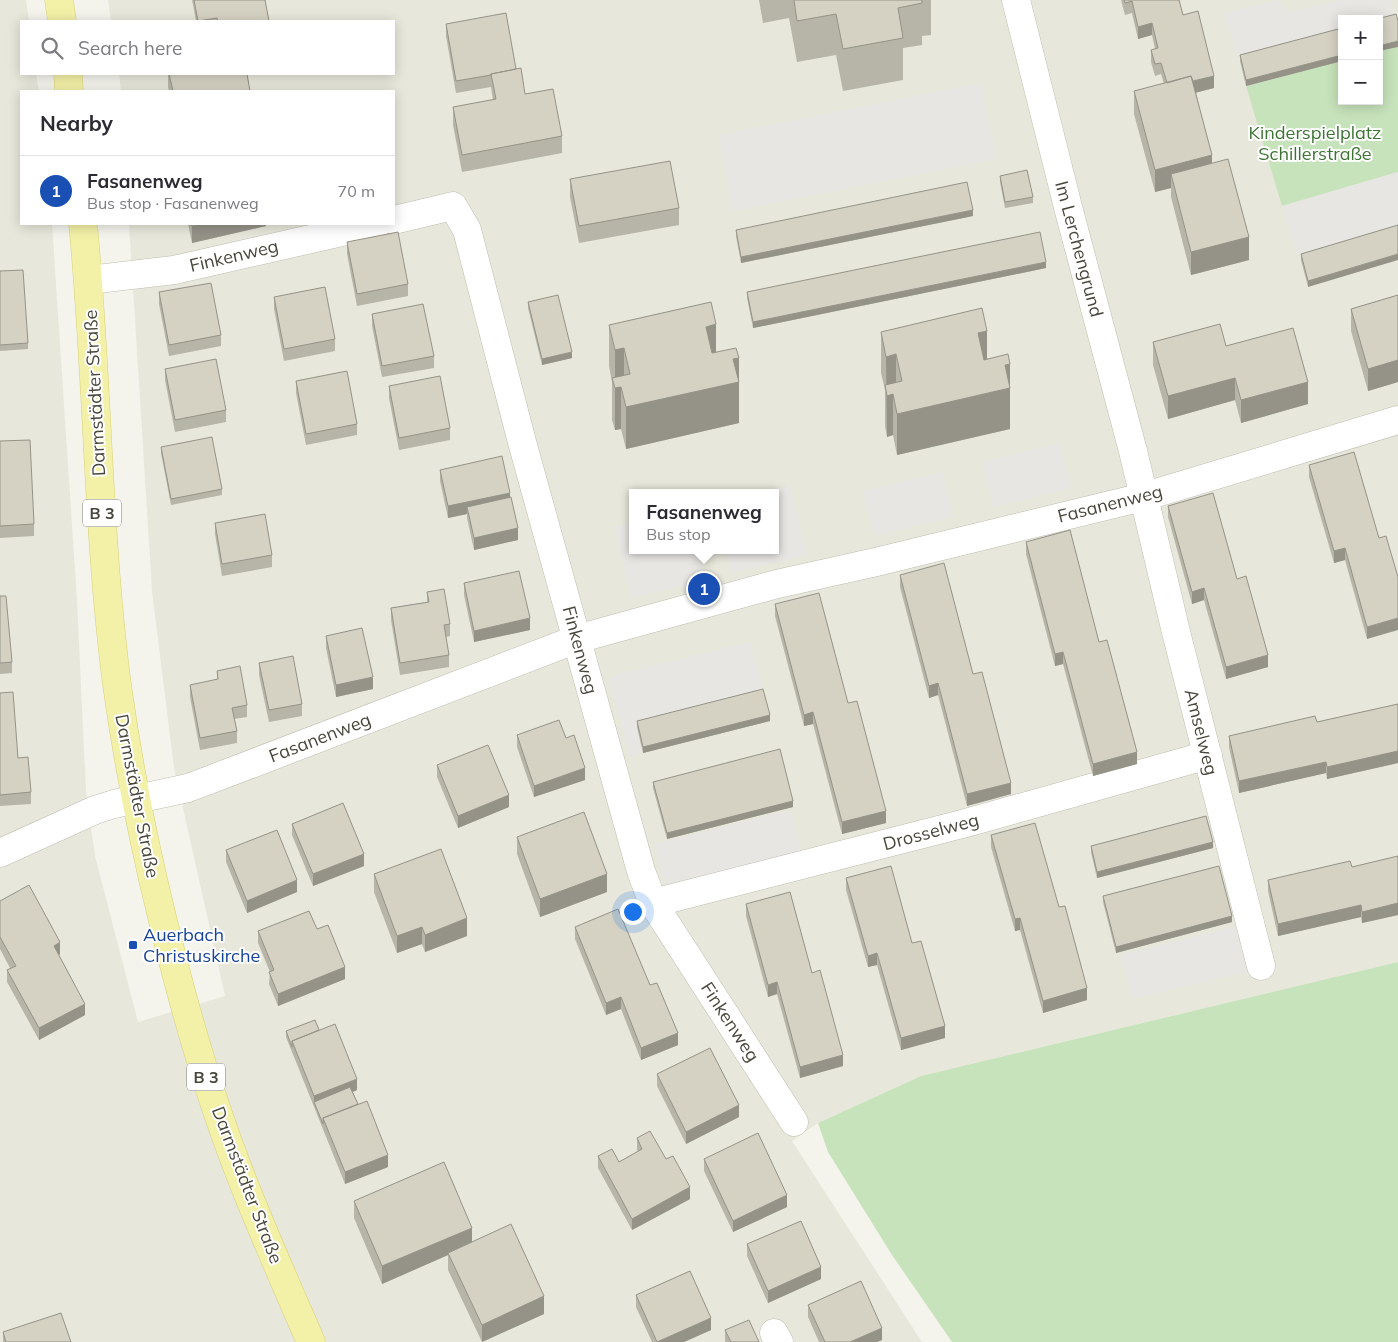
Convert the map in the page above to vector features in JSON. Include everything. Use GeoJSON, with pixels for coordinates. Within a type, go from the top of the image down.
{"type":"FeatureCollection","features":[{"type":"Feature","properties":{"kind":"main road"},"geometry":{"type":"LineString","coordinates":[[59,0],[62,20]]}},
{"type":"Feature","properties":{"kind":"main road"},"geometry":{"type":"LineString","coordinates":[[68,75],[69,90]]}},
{"type":"Feature","properties":{"kind":"main road","name":"Darmstädter Straße"},"geometry":{"type":"LineString","coordinates":[[83,225],[89,280],[104,552],[109,608],[117,685],[136,800],[170,951],[186,1013],[208,1085],[238,1170],[311,1342]]}},
{"type":"Feature","properties":{"kind":"street","name":"Im Lerchengrund"},"geometry":{"type":"LineString","coordinates":[[1016,0],[1069,211],[1133,451],[1143,497]]}},
{"type":"Feature","properties":{"kind":"street","name":"Finkenweg"},"geometry":{"type":"LineString","coordinates":[[395,220],[453,206],[467,230],[522,442],[638,859],[653,903],[794,1122]]}},
{"type":"Feature","properties":{"kind":"street","name":"Finkenweg"},"geometry":{"type":"LineString","coordinates":[[89,280],[174,270],[373,225]]}},
{"type":"Feature","properties":{"kind":"street","name":"Fasanenweg"},"geometry":{"type":"LineString","coordinates":[[0,853],[95,810],[188,788],[578,639],[777,584],[1143,497],[1398,420]]}},
{"type":"Feature","properties":{"kind":"street","name":"Amselweg"},"geometry":{"type":"LineString","coordinates":[[1143,497],[1261,966]]}},
{"type":"Feature","properties":{"kind":"street","name":"Drosselweg"},"geometry":{"type":"LineString","coordinates":[[653,903],[966,823],[1208,755]]}},
{"type":"Feature","properties":{"kind":"shaded area"},"geometry":{"type":"Polygon","coordinates":[[[0,0],[26,0],[29,20],[20,20],[20,75],[36,75],[39,90],[20,90],[20,225],[52,225],[77,601],[86,792],[95,856],[138,1022],[225,996],[174,768],[152,591],[129,225],[395,225],[395,90],[121,90],[119,75],[395,75],[395,20],[111,20],[108,0],[1398,0],[1398,962],[921,1076],[818,1123],[792,1141],[922,1342],[0,1342],[0,0]]]}},
{"type":"Feature","properties":{"kind":"shaded area"},"geometry":{"type":"Polygon","coordinates":[[[1278,0],[1288,12],[1342,0],[1391,0],[1396,20],[1383,20],[1383,15],[1338,15],[1338,35],[1240,61],[1224,13],[1278,0]]]}},
{"type":"Feature","properties":{"kind":"shaded area"},"geometry":{"type":"Polygon","coordinates":[[[981,83],[996,159],[733,211],[718,135],[981,83]]]}},
{"type":"Feature","properties":{"kind":"shaded area"},"geometry":{"type":"Polygon","coordinates":[[[1398,172],[1398,225],[1297,255],[1282,206],[1398,172]]]}},
{"type":"Feature","properties":{"kind":"shaded area"},"geometry":{"type":"Polygon","coordinates":[[[1060,443],[1071,488],[993,507],[982,462],[1060,443]]]}},
{"type":"Feature","properties":{"kind":"shaded area"},"geometry":{"type":"Polygon","coordinates":[[[942,472],[953,517],[874,536],[863,491],[942,472]]]}},
{"type":"Feature","properties":{"kind":"shaded area"},"geometry":{"type":"Polygon","coordinates":[[[790,485],[807,555],[731,573],[727,554],[779,554],[779,489],[773,489],[790,485]]]}},
{"type":"Feature","properties":{"kind":"shaded area"},"geometry":{"type":"Polygon","coordinates":[[[629,524],[629,554],[700,554],[707,580],[631,598],[614,527],[629,524]]]}},
{"type":"Feature","properties":{"kind":"shaded area"},"geometry":{"type":"Polygon","coordinates":[[[750,642],[763,693],[636,726],[643,753],[630,757],[609,677],[750,642]]]}},
{"type":"Feature","properties":{"kind":"shaded area"},"geometry":{"type":"Polygon","coordinates":[[[790,810],[803,858],[667,893],[655,844],[790,810]]]}},
{"type":"Feature","properties":{"kind":"shaded area"},"geometry":{"type":"Polygon","coordinates":[[[1236,926],[1248,971],[1132,999],[1120,955],[1236,926]]]}},
{"type":"Feature","properties":{"kind":"green space","name":"Kinderspielplatz Schillerstraße"},"geometry":{"type":"Polygon","coordinates":[[[1398,47],[1398,172],[1282,206],[1246,86],[1338,62],[1338,105],[1383,105],[1383,50],[1398,47]]]}},
{"type":"Feature","properties":{"kind":"green space"},"geometry":{"type":"Polygon","coordinates":[[[1398,962],[1398,1342],[952,1342],[892,1255],[828,1152],[818,1123],[921,1076],[1398,962]]]}},
{"type":"Feature","properties":{"kind":"building"},"geometry":{"type":"Polygon","coordinates":[[[194,0],[265,0],[269,20],[218,20],[217,18],[198,20],[194,0]]]}},
{"type":"Feature","properties":{"kind":"building"},"geometry":{"type":"Polygon","coordinates":[[[794,0],[922,0],[922,3],[898,8],[903,38],[843,49],[836,14],[797,21],[794,0]]]}},
{"type":"Feature","properties":{"kind":"building"},"geometry":{"type":"Polygon","coordinates":[[[1124,0],[1179,0],[1183,15],[1198,11],[1214,76],[1193,81],[1191,76],[1167,83],[1161,63],[1155,64],[1151,50],[1158,48],[1152,23],[1138,27],[1132,1],[1125,3],[1124,0]]]}},
{"type":"Feature","properties":{"kind":"building"},"geometry":{"type":"Polygon","coordinates":[[[506,13],[516,69],[456,81],[446,24],[506,13]]]}},
{"type":"Feature","properties":{"kind":"building"},"geometry":{"type":"Polygon","coordinates":[[[1396,14],[1398,41],[1383,45],[1383,17],[1396,14]]]}},
{"type":"Feature","properties":{"kind":"building"},"geometry":{"type":"Polygon","coordinates":[[[1338,29],[1338,56],[1246,80],[1240,55],[1338,29]]]}},
{"type":"Feature","properties":{"kind":"building"},"geometry":{"type":"Polygon","coordinates":[[[521,68],[525,94],[553,89],[562,136],[462,155],[453,107],[496,99],[491,74],[521,68]]]}},
{"type":"Feature","properties":{"kind":"building"},"geometry":{"type":"Polygon","coordinates":[[[169,75],[247,75],[250,90],[173,90],[169,75]]]}},
{"type":"Feature","properties":{"kind":"building"},"geometry":{"type":"Polygon","coordinates":[[[1191,76],[1212,155],[1155,170],[1134,91],[1191,76]]]}},
{"type":"Feature","properties":{"kind":"building"},"geometry":{"type":"Polygon","coordinates":[[[1228,159],[1249,237],[1191,252],[1171,174],[1228,159]]]}},
{"type":"Feature","properties":{"kind":"building"},"geometry":{"type":"Polygon","coordinates":[[[670,161],[679,208],[579,226],[570,179],[670,161]]]}},
{"type":"Feature","properties":{"kind":"building"},"geometry":{"type":"Polygon","coordinates":[[[1027,170],[1033,197],[1005,202],[1000,176],[1027,170]]]}},
{"type":"Feature","properties":{"kind":"building"},"geometry":{"type":"Polygon","coordinates":[[[967,182],[973,210],[741,257],[736,230],[967,182]]]}},
{"type":"Feature","properties":{"kind":"building"},"geometry":{"type":"Polygon","coordinates":[[[1398,225],[1398,254],[1308,281],[1301,254],[1398,225]]]}},
{"type":"Feature","properties":{"kind":"building"},"geometry":{"type":"Polygon","coordinates":[[[398,232],[408,284],[357,294],[347,242],[398,232]]]}},
{"type":"Feature","properties":{"kind":"building"},"geometry":{"type":"Polygon","coordinates":[[[1040,232],[1046,262],[753,322],[747,292],[1040,232]]]}},
{"type":"Feature","properties":{"kind":"building"},"geometry":{"type":"Polygon","coordinates":[[[23,270],[28,343],[0,345],[0,271],[23,270]]]}},
{"type":"Feature","properties":{"kind":"building"},"geometry":{"type":"Polygon","coordinates":[[[211,283],[221,335],[169,345],[159,292],[211,283]]]}},
{"type":"Feature","properties":{"kind":"building"},"geometry":{"type":"Polygon","coordinates":[[[325,287],[335,339],[284,349],[274,297],[325,287]]]}},
{"type":"Feature","properties":{"kind":"building"},"geometry":{"type":"Polygon","coordinates":[[[558,295],[572,352],[542,359],[528,302],[558,295]]]}},
{"type":"Feature","properties":{"kind":"building"},"geometry":{"type":"Polygon","coordinates":[[[1398,295],[1398,360],[1368,369],[1351,309],[1398,295]]]}},
{"type":"Feature","properties":{"kind":"building"},"geometry":{"type":"Polygon","coordinates":[[[711,302],[716,324],[706,327],[712,353],[736,348],[739,358],[733,359],[739,382],[626,407],[621,387],[615,388],[612,378],[630,374],[624,348],[615,350],[609,325],[711,302]]]}},
{"type":"Feature","properties":{"kind":"building"},"geometry":{"type":"Polygon","coordinates":[[[423,304],[434,356],[382,366],[372,314],[423,304]]]}},
{"type":"Feature","properties":{"kind":"building"},"geometry":{"type":"Polygon","coordinates":[[[982,308],[987,331],[978,333],[984,360],[1008,354],[1010,364],[1005,365],[1010,388],[897,414],[893,394],[887,396],[885,385],[902,381],[896,354],[886,357],[881,332],[982,308]]]}},
{"type":"Feature","properties":{"kind":"building"},"geometry":{"type":"Polygon","coordinates":[[[1220,324],[1226,346],[1293,328],[1308,382],[1241,400],[1235,378],[1168,396],[1153,342],[1220,324]]]}},
{"type":"Feature","properties":{"kind":"building"},"geometry":{"type":"Polygon","coordinates":[[[216,359],[226,410],[175,420],[165,369],[216,359]]]}},
{"type":"Feature","properties":{"kind":"building"},"geometry":{"type":"Polygon","coordinates":[[[347,371],[357,424],[306,434],[296,381],[347,371]]]}},
{"type":"Feature","properties":{"kind":"building"},"geometry":{"type":"Polygon","coordinates":[[[440,376],[450,428],[399,438],[389,386],[440,376]]]}},
{"type":"Feature","properties":{"kind":"building"},"geometry":{"type":"Polygon","coordinates":[[[212,437],[222,489],[171,499],[161,447],[212,437]]]}},
{"type":"Feature","properties":{"kind":"building"},"geometry":{"type":"Polygon","coordinates":[[[30,440],[34,524],[0,526],[0,441],[30,440]]]}},
{"type":"Feature","properties":{"kind":"building"},"geometry":{"type":"Polygon","coordinates":[[[1354,452],[1379,538],[1386,536],[1398,577],[1398,618],[1367,627],[1345,548],[1334,551],[1309,465],[1354,452]]]}},
{"type":"Feature","properties":{"kind":"building"},"geometry":{"type":"Polygon","coordinates":[[[502,456],[510,493],[448,506],[440,470],[502,456]]]}},
{"type":"Feature","properties":{"kind":"building"},"geometry":{"type":"Polygon","coordinates":[[[1213,493],[1237,579],[1246,576],[1268,655],[1226,667],[1204,588],[1192,592],[1168,506],[1213,493]]]}},
{"type":"Feature","properties":{"kind":"building"},"geometry":{"type":"Polygon","coordinates":[[[511,497],[518,528],[474,538],[467,507],[511,497]]]}},
{"type":"Feature","properties":{"kind":"building"},"geometry":{"type":"Polygon","coordinates":[[[265,514],[272,555],[222,564],[215,523],[265,514]]]}},
{"type":"Feature","properties":{"kind":"building"},"geometry":{"type":"Polygon","coordinates":[[[1070,530],[1099,642],[1107,640],[1137,752],[1093,764],[1063,652],[1055,654],[1026,542],[1070,530]]]}},
{"type":"Feature","properties":{"kind":"building"},"geometry":{"type":"Polygon","coordinates":[[[944,563],[973,674],[982,672],[1011,783],[967,794],[938,683],[929,686],[900,575],[944,563]]]}},
{"type":"Feature","properties":{"kind":"building"},"geometry":{"type":"Polygon","coordinates":[[[519,571],[530,618],[474,631],[464,583],[519,571]]]}},
{"type":"Feature","properties":{"kind":"building"},"geometry":{"type":"Polygon","coordinates":[[[444,589],[450,624],[444,625],[449,655],[400,663],[391,608],[429,602],[427,592],[444,589]]]}},
{"type":"Feature","properties":{"kind":"building"},"geometry":{"type":"Polygon","coordinates":[[[819,593],[848,703],[857,701],[886,811],[842,822],[813,712],[804,715],[775,604],[819,593]]]}},
{"type":"Feature","properties":{"kind":"building"},"geometry":{"type":"Polygon","coordinates":[[[0,596],[6,596],[12,662],[0,663],[0,596]]]}},
{"type":"Feature","properties":{"kind":"building"},"geometry":{"type":"Polygon","coordinates":[[[362,628],[373,677],[336,685],[326,636],[362,628]]]}},
{"type":"Feature","properties":{"kind":"building"},"geometry":{"type":"Polygon","coordinates":[[[293,656],[302,704],[269,710],[259,663],[293,656]]]}},
{"type":"Feature","properties":{"kind":"building"},"geometry":{"type":"Polygon","coordinates":[[[240,666],[247,705],[232,708],[237,731],[200,738],[190,685],[218,679],[217,671],[240,666]]]}},
{"type":"Feature","properties":{"kind":"building"},"geometry":{"type":"Polygon","coordinates":[[[763,689],[770,715],[643,747],[637,721],[763,689]]]}},
{"type":"Feature","properties":{"kind":"building"},"geometry":{"type":"Polygon","coordinates":[[[13,692],[18,758],[28,757],[31,792],[0,795],[0,693],[13,692]]]}},
{"type":"Feature","properties":{"kind":"building"},"geometry":{"type":"Polygon","coordinates":[[[1398,704],[1398,751],[1327,767],[1326,762],[1239,781],[1229,736],[1315,716],[1317,722],[1398,704]]]}},
{"type":"Feature","properties":{"kind":"building"},"geometry":{"type":"Polygon","coordinates":[[[559,720],[566,738],[574,735],[585,768],[534,786],[517,735],[559,720]]]}},
{"type":"Feature","properties":{"kind":"building"},"geometry":{"type":"Polygon","coordinates":[[[488,745],[509,795],[458,816],[437,765],[488,745]]]}},
{"type":"Feature","properties":{"kind":"building"},"geometry":{"type":"Polygon","coordinates":[[[780,749],[793,801],[667,833],[653,782],[780,749]]]}},
{"type":"Feature","properties":{"kind":"building"},"geometry":{"type":"Polygon","coordinates":[[[343,803],[364,854],[313,874],[292,824],[343,803]]]}},
{"type":"Feature","properties":{"kind":"building"},"geometry":{"type":"Polygon","coordinates":[[[584,812],[607,874],[540,899],[517,837],[584,812]]]}},
{"type":"Feature","properties":{"kind":"building"},"geometry":{"type":"Polygon","coordinates":[[[1206,816],[1213,842],[1097,872],[1091,846],[1206,816]]]}},
{"type":"Feature","properties":{"kind":"building"},"geometry":{"type":"Polygon","coordinates":[[[1035,823],[1059,907],[1065,906],[1087,988],[1043,1001],[1020,918],[1015,919],[991,835],[1035,823]]]}},
{"type":"Feature","properties":{"kind":"building"},"geometry":{"type":"Polygon","coordinates":[[[277,830],[297,880],[247,901],[226,850],[277,830]]]}},
{"type":"Feature","properties":{"kind":"building"},"geometry":{"type":"Polygon","coordinates":[[[441,849],[467,918],[425,935],[422,927],[397,936],[374,874],[441,849]]]}},
{"type":"Feature","properties":{"kind":"building"},"geometry":{"type":"Polygon","coordinates":[[[1398,856],[1398,903],[1362,912],[1361,905],[1278,924],[1268,880],[1350,861],[1352,867],[1398,856]]]}},
{"type":"Feature","properties":{"kind":"building"},"geometry":{"type":"Polygon","coordinates":[[[891,866],[912,943],[921,941],[945,1026],[901,1038],[877,953],[868,956],[846,878],[891,866]]]}},
{"type":"Feature","properties":{"kind":"building"},"geometry":{"type":"Polygon","coordinates":[[[1219,866],[1232,916],[1116,947],[1103,896],[1219,866]]]}},
{"type":"Feature","properties":{"kind":"building"},"geometry":{"type":"Polygon","coordinates":[[[29,885],[60,942],[54,946],[85,1004],[39,1028],[7,970],[16,966],[0,937],[0,901],[29,885]]]}},
{"type":"Feature","properties":{"kind":"building"},"geometry":{"type":"Polygon","coordinates":[[[790,892],[812,973],[820,970],[843,1055],[800,1067],[777,982],[768,985],[746,904],[790,892]]]}},
{"type":"Feature","properties":{"kind":"building"},"geometry":{"type":"Polygon","coordinates":[[[618,909],[650,985],[657,983],[678,1033],[641,1048],[621,997],[606,1003],[575,927],[618,909]]]}},
{"type":"Feature","properties":{"kind":"building"},"geometry":{"type":"Polygon","coordinates":[[[309,911],[317,929],[328,925],[345,967],[278,994],[269,972],[274,970],[258,931],[309,911]]]}},
{"type":"Feature","properties":{"kind":"building"},"geometry":{"type":"Polygon","coordinates":[[[315,1020],[319,1030],[292,1041],[292,1047],[286,1031],[315,1020]]]}},
{"type":"Feature","properties":{"kind":"building"},"geometry":{"type":"Polygon","coordinates":[[[335,1024],[357,1079],[314,1096],[292,1041],[335,1024]]]}},
{"type":"Feature","properties":{"kind":"building"},"geometry":{"type":"Polygon","coordinates":[[[710,1048],[739,1105],[686,1132],[657,1074],[710,1048]]]}},
{"type":"Feature","properties":{"kind":"building"},"geometry":{"type":"Polygon","coordinates":[[[350,1087],[358,1104],[323,1118],[323,1124],[314,1102],[350,1087]]]}},
{"type":"Feature","properties":{"kind":"building"},"geometry":{"type":"Polygon","coordinates":[[[367,1101],[388,1155],[345,1172],[323,1118],[367,1101]]]}},
{"type":"Feature","properties":{"kind":"building"},"geometry":{"type":"Polygon","coordinates":[[[650,1131],[666,1159],[673,1156],[690,1187],[632,1219],[598,1156],[612,1149],[619,1162],[642,1149],[637,1138],[650,1131]]]}},
{"type":"Feature","properties":{"kind":"building"},"geometry":{"type":"Polygon","coordinates":[[[758,1133],[787,1195],[733,1221],[704,1159],[758,1133]]]}},
{"type":"Feature","properties":{"kind":"building"},"geometry":{"type":"Polygon","coordinates":[[[444,1162],[472,1228],[382,1266],[354,1201],[444,1162]]]}},
{"type":"Feature","properties":{"kind":"building"},"geometry":{"type":"Polygon","coordinates":[[[801,1221],[821,1267],[768,1291],[747,1244],[801,1221]]]}},
{"type":"Feature","properties":{"kind":"building"},"geometry":{"type":"Polygon","coordinates":[[[511,1224],[544,1296],[482,1325],[448,1253],[511,1224]]]}},
{"type":"Feature","properties":{"kind":"building"},"geometry":{"type":"Polygon","coordinates":[[[690,1271],[711,1318],[657,1342],[636,1295],[690,1271]]]}},
{"type":"Feature","properties":{"kind":"building"},"geometry":{"type":"Polygon","coordinates":[[[861,1281],[882,1328],[850,1342],[825,1342],[808,1305],[861,1281]]]}},
{"type":"Feature","properties":{"kind":"building"},"geometry":{"type":"Polygon","coordinates":[[[61,1313],[71,1342],[6,1342],[3,1332],[61,1313]]]}},
{"type":"Feature","properties":{"kind":"building"},"geometry":{"type":"Polygon","coordinates":[[[749,1320],[759,1342],[731,1342],[725,1330],[749,1320]]]}},
{"type":"Feature","properties":{"kind":"place","name":"Fasanenweg"},"geometry":{"type":"Point","coordinates":[704,589]}},
{"type":"Feature","properties":{"kind":"place","name":"Auerbach Christuskirche"},"geometry":{"type":"Point","coordinates":[133,945]}}]}
